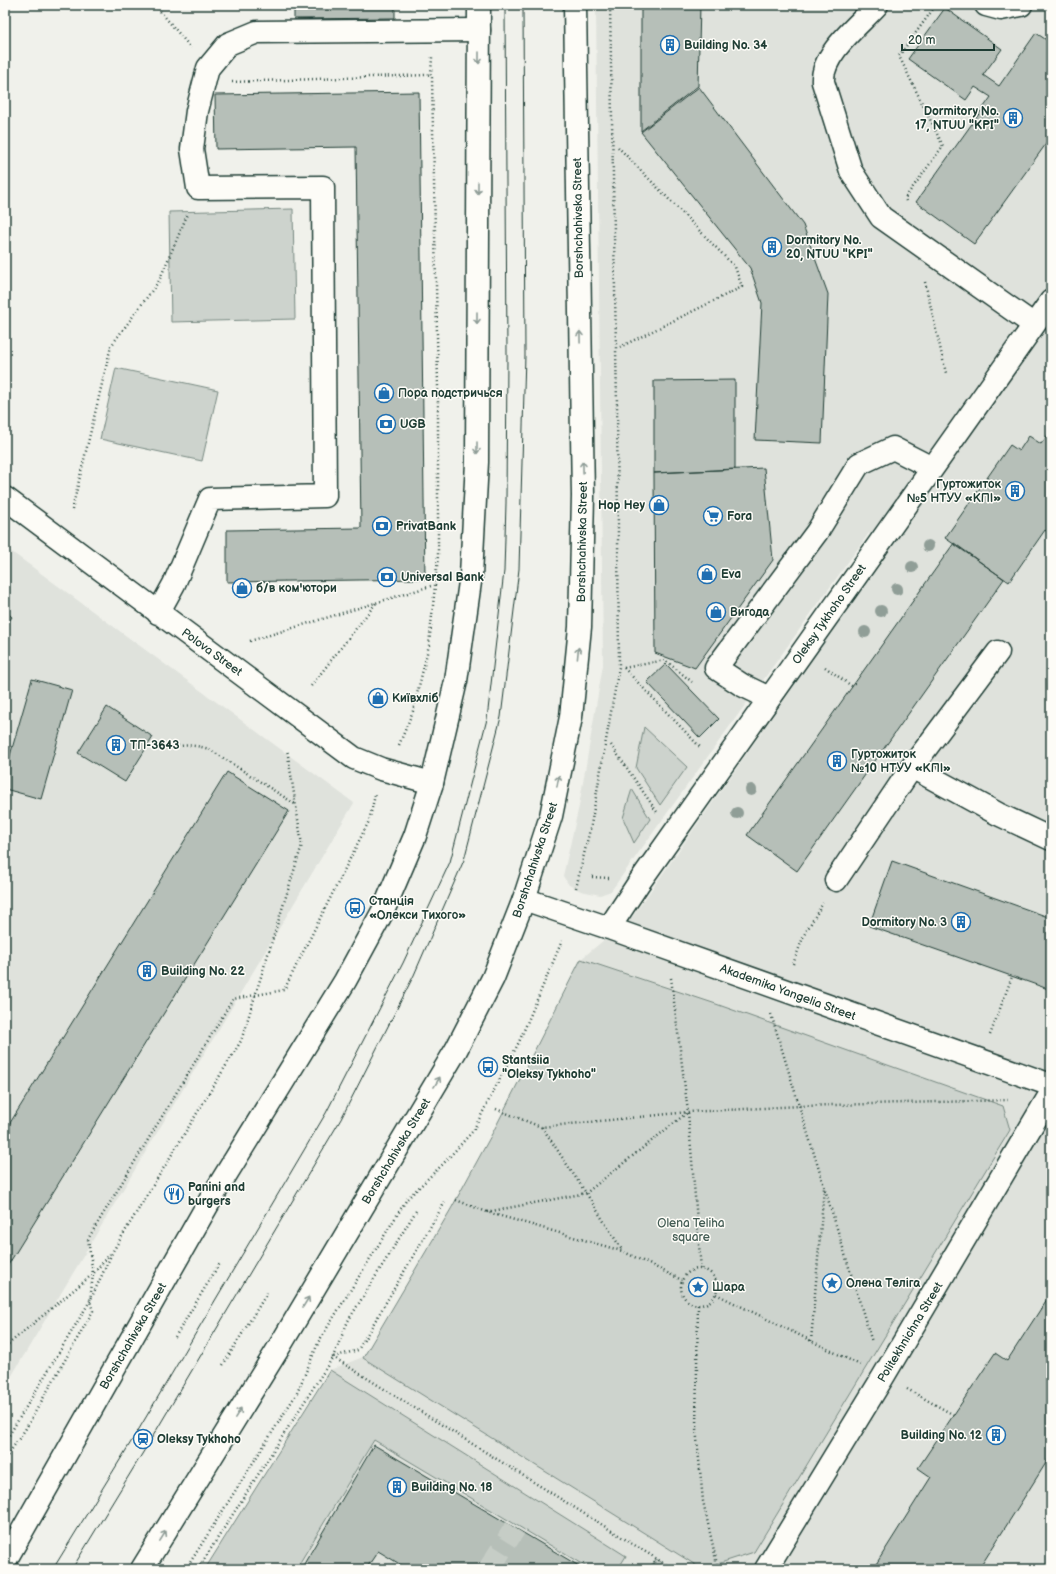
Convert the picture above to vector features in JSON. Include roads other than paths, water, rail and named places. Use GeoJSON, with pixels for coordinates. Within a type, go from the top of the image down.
{"type":"FeatureCollection","features":[{"type":"Feature","properties":{"kind":"main road","name":"Borshchahivska Street"},"geometry":{"type":"LineString","coordinates":[[5,1561],[212,1197],[340,988],[368,939],[383,911],[415,836],[432,783],[456,682],[471,575],[477,462],[479,5]]}},
{"type":"Feature","properties":{"kind":"main road","name":"Borshchahivska Street"},"geometry":{"type":"LineString","coordinates":[[142,1569],[282,1342],[456,1050],[492,978],[524,899],[553,809],[571,717],[580,627],[583,496],[575,5]]}},
{"type":"Feature","properties":{"kind":"main road"},"geometry":{"type":"LineString","coordinates":[[877,5],[831,54],[824,68],[823,82],[851,171],[882,217],[1034,325]]}},
{"type":"Feature","properties":{"kind":"main road"},"geometry":{"type":"LineString","coordinates":[[986,5],[1001,9],[1021,5]]}},
{"type":"Feature","properties":{"kind":"main road"},"geometry":{"type":"LineString","coordinates":[[158,613],[174,584],[210,499],[324,496],[323,187],[198,188],[192,149],[196,111],[206,76],[228,44],[257,32],[479,30]]}},
{"type":"Feature","properties":{"kind":"main road","name":"Oleksy Tykhoho Street"},"geometry":{"type":"LineString","coordinates":[[609,928],[638,884],[1051,301]]}},
{"type":"Feature","properties":{"kind":"main road"},"geometry":{"type":"LineString","coordinates":[[770,698],[742,685],[716,668],[817,532],[859,464],[893,448],[932,468]]}},
{"type":"Feature","properties":{"kind":"main road","name":"Polova Street"},"geometry":{"type":"LineString","coordinates":[[5,498],[354,758],[381,769],[432,783]]}},
{"type":"Feature","properties":{"kind":"main road"},"geometry":{"type":"LineString","coordinates":[[836,880],[912,767],[998,652]]}},
{"type":"Feature","properties":{"kind":"main road"},"geometry":{"type":"LineString","coordinates":[[912,767],[998,814],[1051,839]]}},
{"type":"Feature","properties":{"kind":"main road","name":"Akademika Yangelia Street"},"geometry":{"type":"LineString","coordinates":[[524,899],[1051,1085]]}},
{"type":"Feature","properties":{"kind":"main road","name":"Politekhnichna Street"},"geometry":{"type":"LineString","coordinates":[[766,1569],[1051,1094]]}},
{"type":"Feature","properties":{"kind":"tunnel"},"geometry":{"type":"LineString","coordinates":[[489,1569],[515,1528]]}},
{"type":"Feature","properties":{"kind":"tram line"},"geometry":{"type":"LineString","coordinates":[[53,1569],[139,1429],[326,1113],[403,963],[450,862],[487,719],[504,571],[507,356],[505,5]]}},
{"type":"Feature","properties":{"kind":"tram line"},"geometry":{"type":"LineString","coordinates":[[72,1569],[153,1436],[341,1119],[414,975],[464,860],[501,717],[519,569],[525,355],[523,5]]}},
{"type":"Feature","properties":{"kind":"place","name":"Building No. 34"},"geometry":{"type":"Point","coordinates":[670,45]}},
{"type":"Feature","properties":{"kind":"place","name":"Dormitory No. 17, NTUU \"KPI\""},"geometry":{"type":"Point","coordinates":[1013,118]}},
{"type":"Feature","properties":{"kind":"place","name":"Dormitory No. 20, NTUU \"KPI\""},"geometry":{"type":"Point","coordinates":[772,247]}},
{"type":"Feature","properties":{"kind":"place","name":"Пора подстричься"},"geometry":{"type":"Point","coordinates":[384,393]}},
{"type":"Feature","properties":{"kind":"place","name":"UGB"},"geometry":{"type":"Point","coordinates":[386,424]}},
{"type":"Feature","properties":{"kind":"place","name":"Гуртожиток №5 НТУУ «КПІ»"},"geometry":{"type":"Point","coordinates":[1015,491]}},
{"type":"Feature","properties":{"kind":"place","name":"Hop Hey"},"geometry":{"type":"Point","coordinates":[659,505]}},
{"type":"Feature","properties":{"kind":"place","name":"Fora"},"geometry":{"type":"Point","coordinates":[713,516]}},
{"type":"Feature","properties":{"kind":"place","name":"PrivatBank"},"geometry":{"type":"Point","coordinates":[382,526]}},
{"type":"Feature","properties":{"kind":"place","name":"Eva"},"geometry":{"type":"Point","coordinates":[707,574]}},
{"type":"Feature","properties":{"kind":"place","name":"Universal Bank"},"geometry":{"type":"Point","coordinates":[387,577]}},
{"type":"Feature","properties":{"kind":"place","name":"б/в ком'ютори"},"geometry":{"type":"Point","coordinates":[242,588]}},
{"type":"Feature","properties":{"kind":"place","name":"Вигода"},"geometry":{"type":"Point","coordinates":[716,612]}},
{"type":"Feature","properties":{"kind":"place","name":"Київхліб"},"geometry":{"type":"Point","coordinates":[378,698]}},
{"type":"Feature","properties":{"kind":"place","name":"ТП-3643"},"geometry":{"type":"Point","coordinates":[116,745]}},
{"type":"Feature","properties":{"kind":"place","name":"Гуртожиток №10 НТУУ «КПІ»"},"geometry":{"type":"Point","coordinates":[837,761]}},
{"type":"Feature","properties":{"kind":"place","name":"Станція «Олекси Тихого»"},"geometry":{"type":"Point","coordinates":[355,908]}},
{"type":"Feature","properties":{"kind":"place","name":"Dormitory No. 3"},"geometry":{"type":"Point","coordinates":[961,922]}},
{"type":"Feature","properties":{"kind":"place","name":"Building No. 22"},"geometry":{"type":"Point","coordinates":[147,971]}},
{"type":"Feature","properties":{"kind":"place","name":"Stantsiia \"Oleksy Tykhoho\""},"geometry":{"type":"Point","coordinates":[488,1067]}},
{"type":"Feature","properties":{"kind":"place","name":"Panini and burgers"},"geometry":{"type":"Point","coordinates":[174,1194]}},
{"type":"Feature","properties":{"kind":"place","name":"Олена Теліга"},"geometry":{"type":"Point","coordinates":[832,1283]}},
{"type":"Feature","properties":{"kind":"place","name":"Шара"},"geometry":{"type":"Point","coordinates":[698,1287]}},
{"type":"Feature","properties":{"kind":"place","name":"Building No. 12"},"geometry":{"type":"Point","coordinates":[996,1435]}},
{"type":"Feature","properties":{"kind":"place","name":"Oleksy Tykhoho"},"geometry":{"type":"Point","coordinates":[143,1439]}},
{"type":"Feature","properties":{"kind":"place","name":"Building No. 18"},"geometry":{"type":"Point","coordinates":[397,1487]}},
{"type":"Feature","properties":{"kind":"park label","name":"Olena Teliha square"},"geometry":{"type":"Point","coordinates":[691,1230]}}]}
